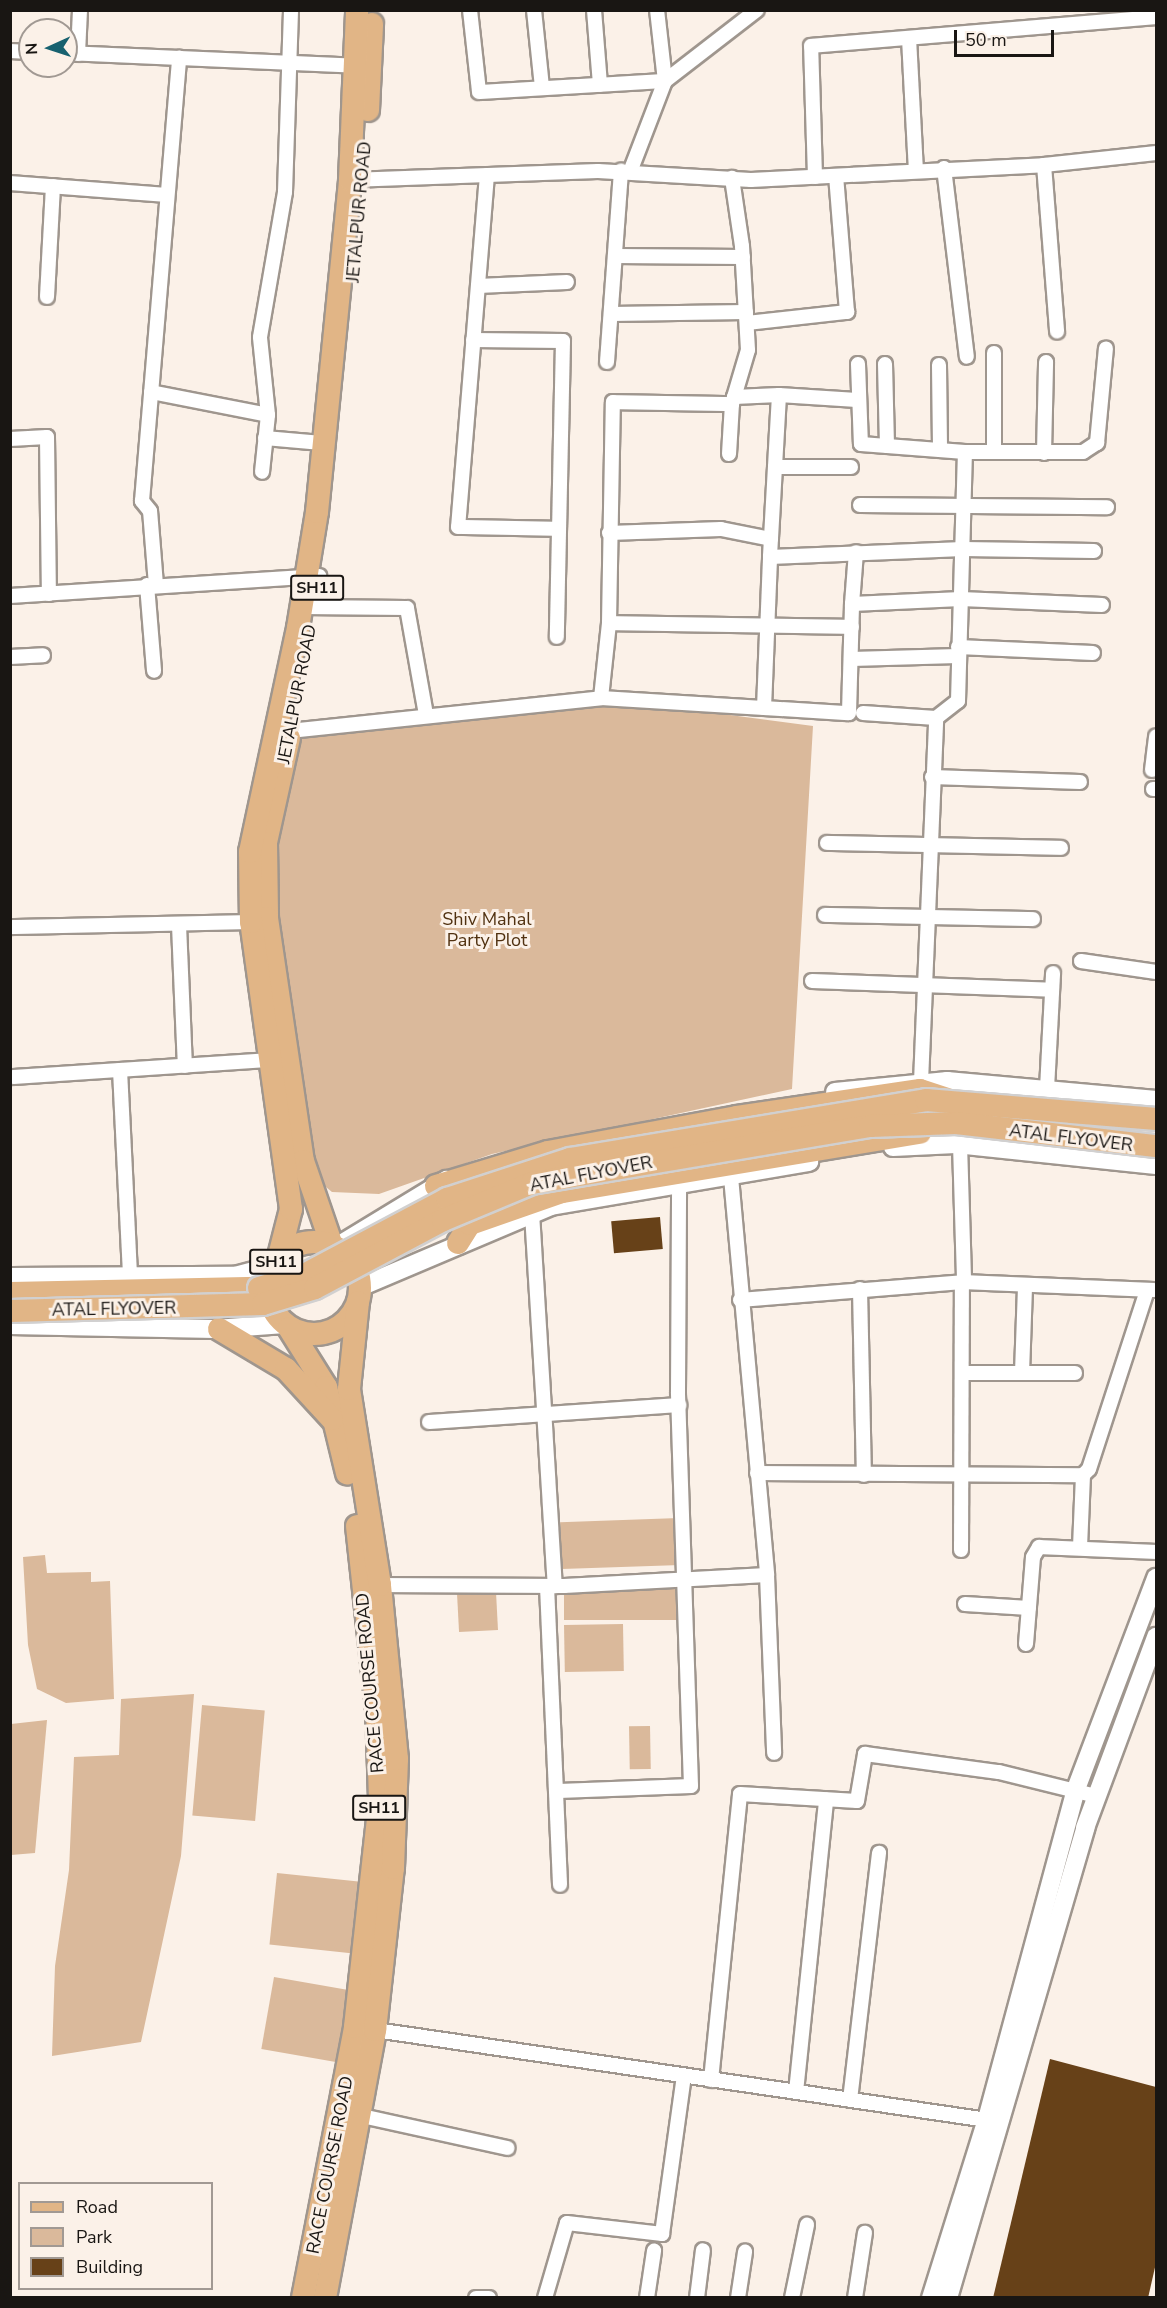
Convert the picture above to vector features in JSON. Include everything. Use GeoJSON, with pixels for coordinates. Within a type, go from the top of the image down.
{"type":"FeatureCollection","features":[{"type":"Feature","properties":{"kind":"main road","name":"JETALPUR ROAD"},"geometry":{"type":"LineString","coordinates":[[357,10],[362,66]]}},
{"type":"Feature","properties":{"kind":"main road","name":"JETALPUR ROAD"},"geometry":{"type":"LineString","coordinates":[[294,1160],[271,1060],[251,833],[283,732],[313,577],[357,180],[362,66],[372,10]]}},
{"type":"Feature","properties":{"kind":"main road","name":"JETALPUR ROAD"},"geometry":{"type":"LineString","coordinates":[[313,577],[322,444],[357,180]]}},
{"type":"Feature","properties":{"kind":"main road","name":"JETALPUR ROAD"},"geometry":{"type":"LineString","coordinates":[[259,922],[294,1160]]}},
{"type":"Feature","properties":{"kind":"main road"},"geometry":{"type":"LineString","coordinates":[[436,1186],[599,1141],[873,1094],[920,1090],[956,1123],[936,1131],[831,1144],[562,1192],[470,1224],[458,1244]]}},
{"type":"Feature","properties":{"kind":"main road","name":"ATAL FLYOVER"},"geometry":{"type":"LineString","coordinates":[[10,1293],[259,1288],[306,1274],[447,1199],[532,1168],[863,1107],[956,1123],[1156,1146]]}},
{"type":"Feature","properties":{"kind":"main road","name":"ATAL FLYOVER"},"geometry":{"type":"LineString","coordinates":[[10,1311],[263,1304],[315,1288],[443,1220],[532,1183],[870,1126],[1156,1119]]}},
{"type":"Feature","properties":{"kind":"main road","name":"SH11"},"geometry":{"type":"LineString","coordinates":[[294,1160],[334,1245],[357,1272],[359,1294]]}},
{"type":"Feature","properties":{"kind":"main road","name":"SH11"},"geometry":{"type":"LineString","coordinates":[[287,1326],[270,1304],[268,1288],[291,1209],[294,1160]]}},
{"type":"Feature","properties":{"kind":"main road","name":"SH11"},"geometry":{"type":"LineString","coordinates":[[275,1263],[299,1245],[334,1245]]}},
{"type":"Feature","properties":{"kind":"main road"},"geometry":{"type":"LineString","coordinates":[[287,1326],[316,1335],[330,1332],[351,1315],[359,1294]]}},
{"type":"Feature","properties":{"kind":"main road","name":"RACE COURSE ROAD"},"geometry":{"type":"LineString","coordinates":[[325,2298],[362,2116],[365,2029],[380,1799],[371,1585],[357,1444],[349,1389],[359,1294]]}},
{"type":"Feature","properties":{"kind":"main road","name":"RACE COURSE ROAD"},"geometry":{"type":"LineString","coordinates":[[287,1326],[326,1387],[371,1585]]}},
{"type":"Feature","properties":{"kind":"main road"},"geometry":{"type":"LineString","coordinates":[[219,1329],[286,1369],[335,1422]]}},
{"type":"Feature","properties":{"kind":"main road","name":"RACE COURSE ROAD"},"geometry":{"type":"LineString","coordinates":[[303,2298],[365,2029]]}},
{"type":"Feature","properties":{"kind":"street"},"geometry":{"type":"LineString","coordinates":[[262,472],[268,415],[260,337],[285,192],[291,10]]}},
{"type":"Feature","properties":{"kind":"street"},"geometry":{"type":"LineString","coordinates":[[470,10],[479,92],[665,81]]}},
{"type":"Feature","properties":{"kind":"street"},"geometry":{"type":"LineString","coordinates":[[534,10],[542,88]]}},
{"type":"Feature","properties":{"kind":"street"},"geometry":{"type":"LineString","coordinates":[[594,10],[600,85]]}},
{"type":"Feature","properties":{"kind":"street"},"geometry":{"type":"LineString","coordinates":[[657,10],[665,81]]}},
{"type":"Feature","properties":{"kind":"street"},"geometry":{"type":"LineString","coordinates":[[607,363],[615,256],[625,172],[665,81],[757,10]]}},
{"type":"Feature","properties":{"kind":"street"},"geometry":{"type":"LineString","coordinates":[[1155,10],[1156,23]]}},
{"type":"Feature","properties":{"kind":"street"},"geometry":{"type":"LineString","coordinates":[[815,177],[811,46],[1156,17]]}},
{"type":"Feature","properties":{"kind":"street"},"geometry":{"type":"LineString","coordinates":[[909,38],[916,170]]}},
{"type":"Feature","properties":{"kind":"street"},"geometry":{"type":"LineString","coordinates":[[78,54],[362,66]]}},
{"type":"Feature","properties":{"kind":"street"},"geometry":{"type":"LineString","coordinates":[[154,671],[150,511],[142,501],[179,58]]}},
{"type":"Feature","properties":{"kind":"street"},"geometry":{"type":"LineString","coordinates":[[357,180],[625,172],[732,178],[815,177],[944,168],[1044,165],[1156,153]]}},
{"type":"Feature","properties":{"kind":"street"},"geometry":{"type":"LineString","coordinates":[[1044,165],[1057,331]]}},
{"type":"Feature","properties":{"kind":"street"},"geometry":{"type":"LineString","coordinates":[[944,168],[967,357]]}},
{"type":"Feature","properties":{"kind":"street"},"geometry":{"type":"LineString","coordinates":[[487,175],[458,527],[559,529]]}},
{"type":"Feature","properties":{"kind":"street"},"geometry":{"type":"LineString","coordinates":[[611,314],[746,317],[847,312],[836,176]]}},
{"type":"Feature","properties":{"kind":"street"},"geometry":{"type":"LineString","coordinates":[[729,454],[733,401],[748,350],[743,257],[732,178]]}},
{"type":"Feature","properties":{"kind":"street"},"geometry":{"type":"LineString","coordinates":[[10,183],[167,195]]}},
{"type":"Feature","properties":{"kind":"street"},"geometry":{"type":"LineString","coordinates":[[47,297],[53,186]]}},
{"type":"Feature","properties":{"kind":"street"},"geometry":{"type":"LineString","coordinates":[[615,256],[743,257]]}},
{"type":"Feature","properties":{"kind":"street"},"geometry":{"type":"LineString","coordinates":[[478,286],[567,282]]}},
{"type":"Feature","properties":{"kind":"street"},"geometry":{"type":"LineString","coordinates":[[473,340],[563,341],[557,637]]}},
{"type":"Feature","properties":{"kind":"street"},"geometry":{"type":"LineString","coordinates":[[858,364],[857,400],[860,442],[965,452],[1088,452],[1096,443],[1106,348]]}},
{"type":"Feature","properties":{"kind":"street"},"geometry":{"type":"LineString","coordinates":[[994,353],[994,452]]}},
{"type":"Feature","properties":{"kind":"street"},"geometry":{"type":"LineString","coordinates":[[1044,453],[1046,362]]}},
{"type":"Feature","properties":{"kind":"street"},"geometry":{"type":"LineString","coordinates":[[885,364],[887,446]]}},
{"type":"Feature","properties":{"kind":"street"},"geometry":{"type":"LineString","coordinates":[[939,365],[940,450]]}},
{"type":"Feature","properties":{"kind":"street"},"geometry":{"type":"LineString","coordinates":[[151,392],[268,415]]}},
{"type":"Feature","properties":{"kind":"street"},"geometry":{"type":"LineString","coordinates":[[764,708],[779,395]]}},
{"type":"Feature","properties":{"kind":"street"},"geometry":{"type":"LineString","coordinates":[[601,698],[609,623],[613,402],[733,401],[779,395],[857,400]]}},
{"type":"Feature","properties":{"kind":"street"},"geometry":{"type":"LineString","coordinates":[[10,439],[47,437],[49,594]]}},
{"type":"Feature","properties":{"kind":"street"},"geometry":{"type":"LineString","coordinates":[[265,438],[322,444]]}},
{"type":"Feature","properties":{"kind":"street"},"geometry":{"type":"LineString","coordinates":[[863,713],[936,718],[958,701],[965,452]]}},
{"type":"Feature","properties":{"kind":"street"},"geometry":{"type":"LineString","coordinates":[[775,467],[851,467]]}},
{"type":"Feature","properties":{"kind":"street"},"geometry":{"type":"LineString","coordinates":[[860,505],[1107,507]]}},
{"type":"Feature","properties":{"kind":"street"},"geometry":{"type":"LineString","coordinates":[[609,533],[720,529],[771,538]]}},
{"type":"Feature","properties":{"kind":"street"},"geometry":{"type":"LineString","coordinates":[[770,557],[963,549],[1094,551]]}},
{"type":"Feature","properties":{"kind":"street"},"geometry":{"type":"LineString","coordinates":[[283,732],[601,698],[849,713],[856,552]]}},
{"type":"Feature","properties":{"kind":"street"},"geometry":{"type":"LineString","coordinates":[[10,596],[152,585],[313,577]]}},
{"type":"Feature","properties":{"kind":"street"},"geometry":{"type":"LineString","coordinates":[[852,604],[961,599],[1102,605]]}},
{"type":"Feature","properties":{"kind":"street"},"geometry":{"type":"LineString","coordinates":[[308,607],[407,608],[426,715]]}},
{"type":"Feature","properties":{"kind":"street"},"geometry":{"type":"LineString","coordinates":[[609,623],[767,628],[852,627]]}},
{"type":"Feature","properties":{"kind":"street"},"geometry":{"type":"LineString","coordinates":[[851,659],[958,651],[1093,652]]}},
{"type":"Feature","properties":{"kind":"street"},"geometry":{"type":"LineString","coordinates":[[10,657],[43,655]]}},
{"type":"Feature","properties":{"kind":"street"},"geometry":{"type":"LineString","coordinates":[[921,1082],[928,848],[936,718]]}},
{"type":"Feature","properties":{"kind":"street"},"geometry":{"type":"LineString","coordinates":[[1152,770],[1156,736]]}},
{"type":"Feature","properties":{"kind":"street"},"geometry":{"type":"LineString","coordinates":[[932,777],[1080,782]]}},
{"type":"Feature","properties":{"kind":"street"},"geometry":{"type":"LineString","coordinates":[[826,843],[928,848],[1061,848]]}},
{"type":"Feature","properties":{"kind":"street"},"geometry":{"type":"LineString","coordinates":[[825,915],[1033,919]]}},
{"type":"Feature","properties":{"kind":"street"},"geometry":{"type":"LineString","coordinates":[[10,927],[259,922]]}},
{"type":"Feature","properties":{"kind":"street"},"geometry":{"type":"LineString","coordinates":[[179,925],[185,1066]]}},
{"type":"Feature","properties":{"kind":"street"},"geometry":{"type":"LineString","coordinates":[[1081,961],[1156,972]]}},
{"type":"Feature","properties":{"kind":"street"},"geometry":{"type":"LineString","coordinates":[[1047,1089],[1053,973]]}},
{"type":"Feature","properties":{"kind":"street"},"geometry":{"type":"LineString","coordinates":[[812,981],[1052,990]]}},
{"type":"Feature","properties":{"kind":"street"},"geometry":{"type":"LineString","coordinates":[[12,1075],[271,1060]]}},
{"type":"Feature","properties":{"kind":"street"},"geometry":{"type":"LineString","coordinates":[[120,1070],[130,1274]]}},
{"type":"Feature","properties":{"kind":"street"},"geometry":{"type":"LineString","coordinates":[[334,1245],[436,1186],[481,1164],[580,1138],[862,1087],[921,1082],[1003,1083],[1156,1100]]}},
{"type":"Feature","properties":{"kind":"street"},"geometry":{"type":"LineString","coordinates":[[359,1294],[458,1244],[551,1206],[679,1186],[902,1146],[956,1123],[1156,1165]]}},
{"type":"Feature","properties":{"kind":"street"},"geometry":{"type":"LineString","coordinates":[[956,1123],[963,1282],[961,1550]]}},
{"type":"Feature","properties":{"kind":"street"},"geometry":{"type":"LineString","coordinates":[[730,1177],[767,1575],[774,1753]]}},
{"type":"Feature","properties":{"kind":"street"},"geometry":{"type":"LineString","coordinates":[[559,1791],[691,1786],[679,1406],[679,1186]]}},
{"type":"Feature","properties":{"kind":"street"},"geometry":{"type":"LineString","coordinates":[[532,1214],[547,1415],[560,1885]]}},
{"type":"Feature","properties":{"kind":"street"},"geometry":{"type":"LineString","coordinates":[[10,1276],[235,1276],[275,1263]]}},
{"type":"Feature","properties":{"kind":"street"},"geometry":{"type":"LineString","coordinates":[[740,1300],[963,1282],[1152,1290],[1089,1469],[1083,1476],[1080,1547]]}},
{"type":"Feature","properties":{"kind":"street"},"geometry":{"type":"LineString","coordinates":[[1022,1373],[1025,1285]]}},
{"type":"Feature","properties":{"kind":"street"},"geometry":{"type":"LineString","coordinates":[[860,1289],[864,1475]]}},
{"type":"Feature","properties":{"kind":"street"},"geometry":{"type":"LineString","coordinates":[[10,1324],[219,1329],[287,1326]]}},
{"type":"Feature","properties":{"kind":"street"},"geometry":{"type":"LineString","coordinates":[[962,1373],[1075,1372]]}},
{"type":"Feature","properties":{"kind":"street"},"geometry":{"type":"LineString","coordinates":[[429,1422],[679,1406]]}},
{"type":"Feature","properties":{"kind":"street"},"geometry":{"type":"LineString","coordinates":[[757,1473],[962,1477],[1083,1476]]}},
{"type":"Feature","properties":{"kind":"street"},"geometry":{"type":"LineString","coordinates":[[1026,1644],[1035,1552],[1047,1545],[1156,1552]]}},
{"type":"Feature","properties":{"kind":"street"},"geometry":{"type":"LineString","coordinates":[[371,1585],[551,1586],[767,1575]]}},
{"type":"Feature","properties":{"kind":"street"},"geometry":{"type":"LineString","coordinates":[[948,2298],[995,2121],[1076,1789],[1156,1578]]}},
{"type":"Feature","properties":{"kind":"street"},"geometry":{"type":"LineString","coordinates":[[965,1604],[1029,1608]]}},
{"type":"Feature","properties":{"kind":"street"},"geometry":{"type":"LineString","coordinates":[[931,2298],[995,2121],[1096,1796],[1156,1637]]}},
{"type":"Feature","properties":{"kind":"street"},"geometry":{"type":"LineString","coordinates":[[711,2080],[740,1794],[851,1802],[861,1797],[865,1754],[1076,1789],[1096,1796]]}},
{"type":"Feature","properties":{"kind":"street"},"geometry":{"type":"LineString","coordinates":[[796,2092],[826,1800]]}},
{"type":"Feature","properties":{"kind":"street"},"geometry":{"type":"LineString","coordinates":[[850,2100],[879,1853]]}},
{"type":"Feature","properties":{"kind":"street"},"geometry":{"type":"LineString","coordinates":[[365,2029],[995,2121]]}},
{"type":"Feature","properties":{"kind":"street"},"geometry":{"type":"LineString","coordinates":[[545,2298],[567,2223],[662,2234],[684,2076]]}},
{"type":"Feature","properties":{"kind":"street"},"geometry":{"type":"LineString","coordinates":[[362,2116],[508,2148]]}},
{"type":"Feature","properties":{"kind":"street"},"geometry":{"type":"LineString","coordinates":[[792,2298],[807,2225]]}},
{"type":"Feature","properties":{"kind":"street"},"geometry":{"type":"LineString","coordinates":[[855,2298],[866,2233]]}},
{"type":"Feature","properties":{"kind":"street"},"geometry":{"type":"LineString","coordinates":[[697,2298],[703,2250]]}},
{"type":"Feature","properties":{"kind":"street"},"geometry":{"type":"LineString","coordinates":[[647,2298],[654,2251]]}},
{"type":"Feature","properties":{"kind":"street"},"geometry":{"type":"LineString","coordinates":[[738,2298],[745,2252]]}},
{"type":"Feature","properties":{"kind":"street"},"geometry":{"type":"LineString","coordinates":[[476,2298],[489,2298]]}},
{"type":"Feature","properties":{"kind":"green space","name":"Shiv Mahal Party Plot"},"geometry":{"type":"Polygon","coordinates":[[[601,698],[813,726],[792,1089],[492,1154],[379,1194],[332,1192],[292,1159],[264,911],[285,729],[601,698]]]}},
{"type":"Feature","properties":{"kind":"green space"},"geometry":{"type":"Polygon","coordinates":[[[679,1518],[681,1565],[562,1569],[560,1522],[679,1518]]]}},
{"type":"Feature","properties":{"kind":"green space"},"geometry":{"type":"Polygon","coordinates":[[[45,1555],[47,1573],[91,1572],[91,1582],[110,1581],[114,1699],[66,1703],[37,1689],[28,1645],[23,1557],[45,1555]]]}},
{"type":"Feature","properties":{"kind":"green space"},"geometry":{"type":"Polygon","coordinates":[[[564,1581],[682,1581],[682,1620],[564,1620],[564,1581]]]}},
{"type":"Feature","properties":{"kind":"green space"},"geometry":{"type":"Polygon","coordinates":[[[496,1592],[498,1630],[459,1632],[457,1594],[496,1592]]]}},
{"type":"Feature","properties":{"kind":"green space"},"geometry":{"type":"Polygon","coordinates":[[[623,1624],[624,1671],[565,1672],[564,1625],[623,1624]]]}},
{"type":"Feature","properties":{"kind":"green space"},"geometry":{"type":"Polygon","coordinates":[[[194,1694],[181,1856],[141,2042],[52,2056],[55,1966],[69,1870],[74,1757],[119,1755],[121,1699],[194,1694]]]}},
{"type":"Feature","properties":{"kind":"green space"},"geometry":{"type":"Polygon","coordinates":[[[202,1705],[265,1710],[255,1821],[192,1816],[202,1705]]]}},
{"type":"Feature","properties":{"kind":"green space"},"geometry":{"type":"Polygon","coordinates":[[[47,1720],[35,1853],[11,1855],[11,1724],[47,1720]]]}},
{"type":"Feature","properties":{"kind":"green space"},"geometry":{"type":"Polygon","coordinates":[[[629,1726],[650,1726],[651,1769],[630,1769],[629,1726]]]}},
{"type":"Feature","properties":{"kind":"green space"},"geometry":{"type":"Polygon","coordinates":[[[277,1873],[366,1882],[358,1954],[269,1945],[277,1873]]]}},
{"type":"Feature","properties":{"kind":"green space"},"geometry":{"type":"Polygon","coordinates":[[[274,1977],[350,1990],[337,2062],[261,2049],[274,1977]]]}},
{"type":"Feature","properties":{"kind":"building"},"geometry":{"type":"Polygon","coordinates":[[[660,1217],[663,1249],[614,1253],[611,1221],[660,1217]]]}},
{"type":"Feature","properties":{"kind":"building"},"geometry":{"type":"Polygon","coordinates":[[[1050,2059],[1156,2087],[1156,2263],[1148,2298],[993,2298],[1050,2059]]]}}]}
